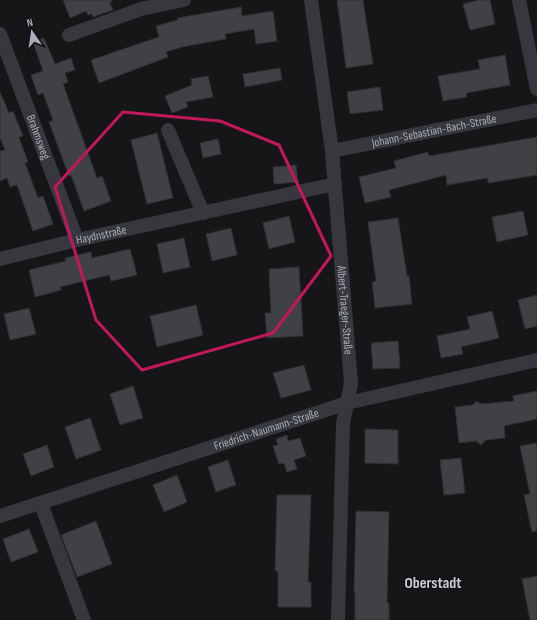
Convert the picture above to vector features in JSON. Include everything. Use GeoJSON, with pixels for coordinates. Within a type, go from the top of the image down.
{"type":"FeatureCollection","features":[{"type":"Feature","properties":{"kind":"street"},"geometry":{"type":"LineString","coordinates":[[69,35],[141,9],[184,0]]}},
{"type":"Feature","properties":{"kind":"street","name":"Albert-Traeger-Straße"},"geometry":{"type":"LineString","coordinates":[[311,0],[332,151],[352,383],[342,424],[338,620]]}},
{"type":"Feature","properties":{"kind":"street"},"geometry":{"type":"LineString","coordinates":[[519,0],[537,90]]}},
{"type":"Feature","properties":{"kind":"street","name":"Brahmsweg"},"geometry":{"type":"LineString","coordinates":[[0,34],[77,240]]}},
{"type":"Feature","properties":{"kind":"street","name":"Johann-Sebastian-Bach-Straße"},"geometry":{"type":"LineString","coordinates":[[332,151],[537,110]]}},
{"type":"Feature","properties":{"kind":"street"},"geometry":{"type":"LineString","coordinates":[[168,130],[203,213]]}},
{"type":"Feature","properties":{"kind":"street","name":"Haydnstraße"},"geometry":{"type":"LineString","coordinates":[[0,259],[77,240],[335,184]]}},
{"type":"Feature","properties":{"kind":"street","name":"Friedrich-Naumann-Straße"},"geometry":{"type":"LineString","coordinates":[[0,516],[42,504],[347,403],[537,360]]}},
{"type":"Feature","properties":{"kind":"street"},"geometry":{"type":"LineString","coordinates":[[42,504],[84,620]]}},
{"type":"Feature","properties":{"kind":"highlighted area"},"geometry":{"type":"Polygon","coordinates":[[[123,112],[220,121],[279,145],[331,256],[273,333],[142,370],[96,320],[55,187],[123,112]]]}},
{"type":"Feature","properties":{"kind":"building"},"geometry":{"type":"Polygon","coordinates":[[[63,0],[113,0],[110,3],[113,10],[93,17],[92,14],[88,15],[86,11],[70,18],[63,0]]]}},
{"type":"Feature","properties":{"kind":"building"},"geometry":{"type":"Polygon","coordinates":[[[337,0],[363,0],[373,64],[346,68],[337,0]]]}},
{"type":"Feature","properties":{"kind":"building"},"geometry":{"type":"Polygon","coordinates":[[[478,0],[490,0],[495,24],[470,30],[463,4],[478,0]]]}},
{"type":"Feature","properties":{"kind":"building"},"geometry":{"type":"Polygon","coordinates":[[[241,7],[242,16],[273,11],[277,41],[256,44],[254,29],[225,34],[226,39],[182,47],[166,52],[168,57],[99,83],[91,60],[159,37],[156,26],[178,20],[177,18],[241,7]]]}},
{"type":"Feature","properties":{"kind":"building"},"geometry":{"type":"Polygon","coordinates":[[[44,38],[55,64],[71,58],[75,70],[65,73],[68,82],[63,84],[97,178],[102,176],[111,201],[84,211],[49,122],[53,120],[43,93],[38,95],[31,75],[43,71],[33,42],[44,38]]]}},
{"type":"Feature","properties":{"kind":"building"},"geometry":{"type":"Polygon","coordinates":[[[505,55],[510,85],[466,93],[467,97],[443,101],[438,76],[480,69],[478,60],[505,55]]]}},
{"type":"Feature","properties":{"kind":"building"},"geometry":{"type":"Polygon","coordinates":[[[280,68],[282,80],[245,87],[243,74],[280,68]]]}},
{"type":"Feature","properties":{"kind":"building"},"geometry":{"type":"Polygon","coordinates":[[[208,76],[213,97],[186,102],[188,107],[172,113],[165,96],[192,85],[191,79],[208,76]]]}},
{"type":"Feature","properties":{"kind":"building"},"geometry":{"type":"Polygon","coordinates":[[[380,87],[383,110],[350,114],[347,92],[380,87]]]}},
{"type":"Feature","properties":{"kind":"building"},"geometry":{"type":"Polygon","coordinates":[[[0,92],[9,113],[13,111],[23,136],[19,137],[28,162],[25,163],[38,198],[43,196],[53,224],[33,231],[17,185],[10,187],[7,178],[0,181],[0,151],[5,150],[0,138],[0,92]]]}},
{"type":"Feature","properties":{"kind":"building"},"geometry":{"type":"Polygon","coordinates":[[[157,133],[173,198],[147,204],[131,140],[157,133]]]}},
{"type":"Feature","properties":{"kind":"building"},"geometry":{"type":"Polygon","coordinates":[[[537,137],[537,175],[488,183],[488,178],[447,185],[446,175],[389,190],[391,197],[365,203],[359,177],[396,168],[394,161],[428,152],[429,156],[537,137]]]}},
{"type":"Feature","properties":{"kind":"building"},"geometry":{"type":"Polygon","coordinates":[[[218,139],[221,154],[203,158],[200,143],[218,139]]]}},
{"type":"Feature","properties":{"kind":"building"},"geometry":{"type":"Polygon","coordinates":[[[296,165],[298,182],[274,184],[273,167],[296,165]]]}},
{"type":"Feature","properties":{"kind":"building"},"geometry":{"type":"Polygon","coordinates":[[[523,211],[528,235],[497,242],[492,217],[523,211]]]}},
{"type":"Feature","properties":{"kind":"building"},"geometry":{"type":"Polygon","coordinates":[[[289,216],[295,242],[269,249],[263,223],[289,216]]]}},
{"type":"Feature","properties":{"kind":"building"},"geometry":{"type":"Polygon","coordinates":[[[398,218],[407,276],[409,276],[412,304],[375,308],[372,282],[376,281],[368,222],[398,218]]]}},
{"type":"Feature","properties":{"kind":"building"},"geometry":{"type":"Polygon","coordinates":[[[231,228],[237,255],[212,261],[206,234],[231,228]]]}},
{"type":"Feature","properties":{"kind":"building"},"geometry":{"type":"Polygon","coordinates":[[[184,238],[190,267],[163,273],[157,244],[184,238]]]}},
{"type":"Feature","properties":{"kind":"building"},"geometry":{"type":"Polygon","coordinates":[[[130,249],[137,275],[111,281],[109,275],[60,287],[61,290],[35,297],[29,270],[66,261],[65,258],[91,252],[92,258],[130,249]]]}},
{"type":"Feature","properties":{"kind":"building"},"geometry":{"type":"Polygon","coordinates":[[[299,267],[303,336],[267,338],[265,313],[271,313],[269,269],[299,267]]]}},
{"type":"Feature","properties":{"kind":"building"},"geometry":{"type":"Polygon","coordinates":[[[537,295],[537,326],[525,329],[518,300],[537,295]]]}},
{"type":"Feature","properties":{"kind":"building"},"geometry":{"type":"Polygon","coordinates":[[[196,305],[203,335],[157,347],[150,316],[196,305]]]}},
{"type":"Feature","properties":{"kind":"building"},"geometry":{"type":"Polygon","coordinates":[[[29,308],[36,334],[10,340],[4,314],[29,308]]]}},
{"type":"Feature","properties":{"kind":"building"},"geometry":{"type":"Polygon","coordinates":[[[492,311],[499,338],[461,347],[463,354],[441,358],[437,336],[470,329],[467,317],[492,311]]]}},
{"type":"Feature","properties":{"kind":"building"},"geometry":{"type":"Polygon","coordinates":[[[398,341],[400,368],[373,369],[371,343],[398,341]]]}},
{"type":"Feature","properties":{"kind":"building"},"geometry":{"type":"Polygon","coordinates":[[[304,365],[311,390],[281,398],[273,373],[304,365]]]}},
{"type":"Feature","properties":{"kind":"building"},"geometry":{"type":"Polygon","coordinates":[[[133,386],[143,418],[120,425],[110,394],[133,386]]]}},
{"type":"Feature","properties":{"kind":"building"},"geometry":{"type":"Polygon","coordinates":[[[537,391],[537,419],[504,426],[505,438],[486,440],[481,445],[476,441],[459,443],[455,407],[473,405],[476,401],[481,404],[514,401],[513,396],[537,391]]]}},
{"type":"Feature","properties":{"kind":"building"},"geometry":{"type":"Polygon","coordinates":[[[90,418],[101,450],[76,459],[65,427],[90,418]]]}},
{"type":"Feature","properties":{"kind":"building"},"geometry":{"type":"Polygon","coordinates":[[[365,429],[398,430],[398,464],[365,463],[365,429]]]}},
{"type":"Feature","properties":{"kind":"building"},"geometry":{"type":"Polygon","coordinates":[[[287,435],[288,441],[300,438],[306,456],[294,460],[297,469],[287,472],[284,463],[279,464],[273,446],[278,445],[276,439],[287,435]]]}},
{"type":"Feature","properties":{"kind":"building"},"geometry":{"type":"Polygon","coordinates":[[[537,443],[537,531],[532,532],[524,495],[530,494],[520,446],[537,443]]]}},
{"type":"Feature","properties":{"kind":"building"},"geometry":{"type":"Polygon","coordinates":[[[47,445],[54,467],[31,476],[23,454],[47,445]]]}},
{"type":"Feature","properties":{"kind":"building"},"geometry":{"type":"Polygon","coordinates":[[[461,458],[465,493],[444,495],[440,460],[461,458]]]}},
{"type":"Feature","properties":{"kind":"building"},"geometry":{"type":"Polygon","coordinates":[[[228,460],[236,485],[216,492],[208,467],[228,460]]]}},
{"type":"Feature","properties":{"kind":"building"},"geometry":{"type":"Polygon","coordinates":[[[177,475],[187,502],[164,512],[153,485],[177,475]]]}},
{"type":"Feature","properties":{"kind":"building"},"geometry":{"type":"Polygon","coordinates":[[[277,495],[311,495],[308,582],[311,582],[311,607],[278,607],[278,571],[275,571],[277,495]]]}},
{"type":"Feature","properties":{"kind":"building"},"geometry":{"type":"Polygon","coordinates":[[[356,511],[389,512],[387,603],[389,603],[389,620],[355,620],[354,593],[356,511]]]}},
{"type":"Feature","properties":{"kind":"building"},"geometry":{"type":"Polygon","coordinates":[[[96,521],[112,564],[77,577],[61,535],[96,521]]]}},
{"type":"Feature","properties":{"kind":"building"},"geometry":{"type":"Polygon","coordinates":[[[29,529],[38,552],[11,562],[3,539],[29,529]]]}},
{"type":"Feature","properties":{"kind":"building"},"geometry":{"type":"Polygon","coordinates":[[[537,576],[537,620],[530,620],[522,579],[537,576]]]}},
{"type":"Feature","properties":{"kind":"district","name":"Oberstadt"},"geometry":{"type":"Point","coordinates":[433,583]}}]}
